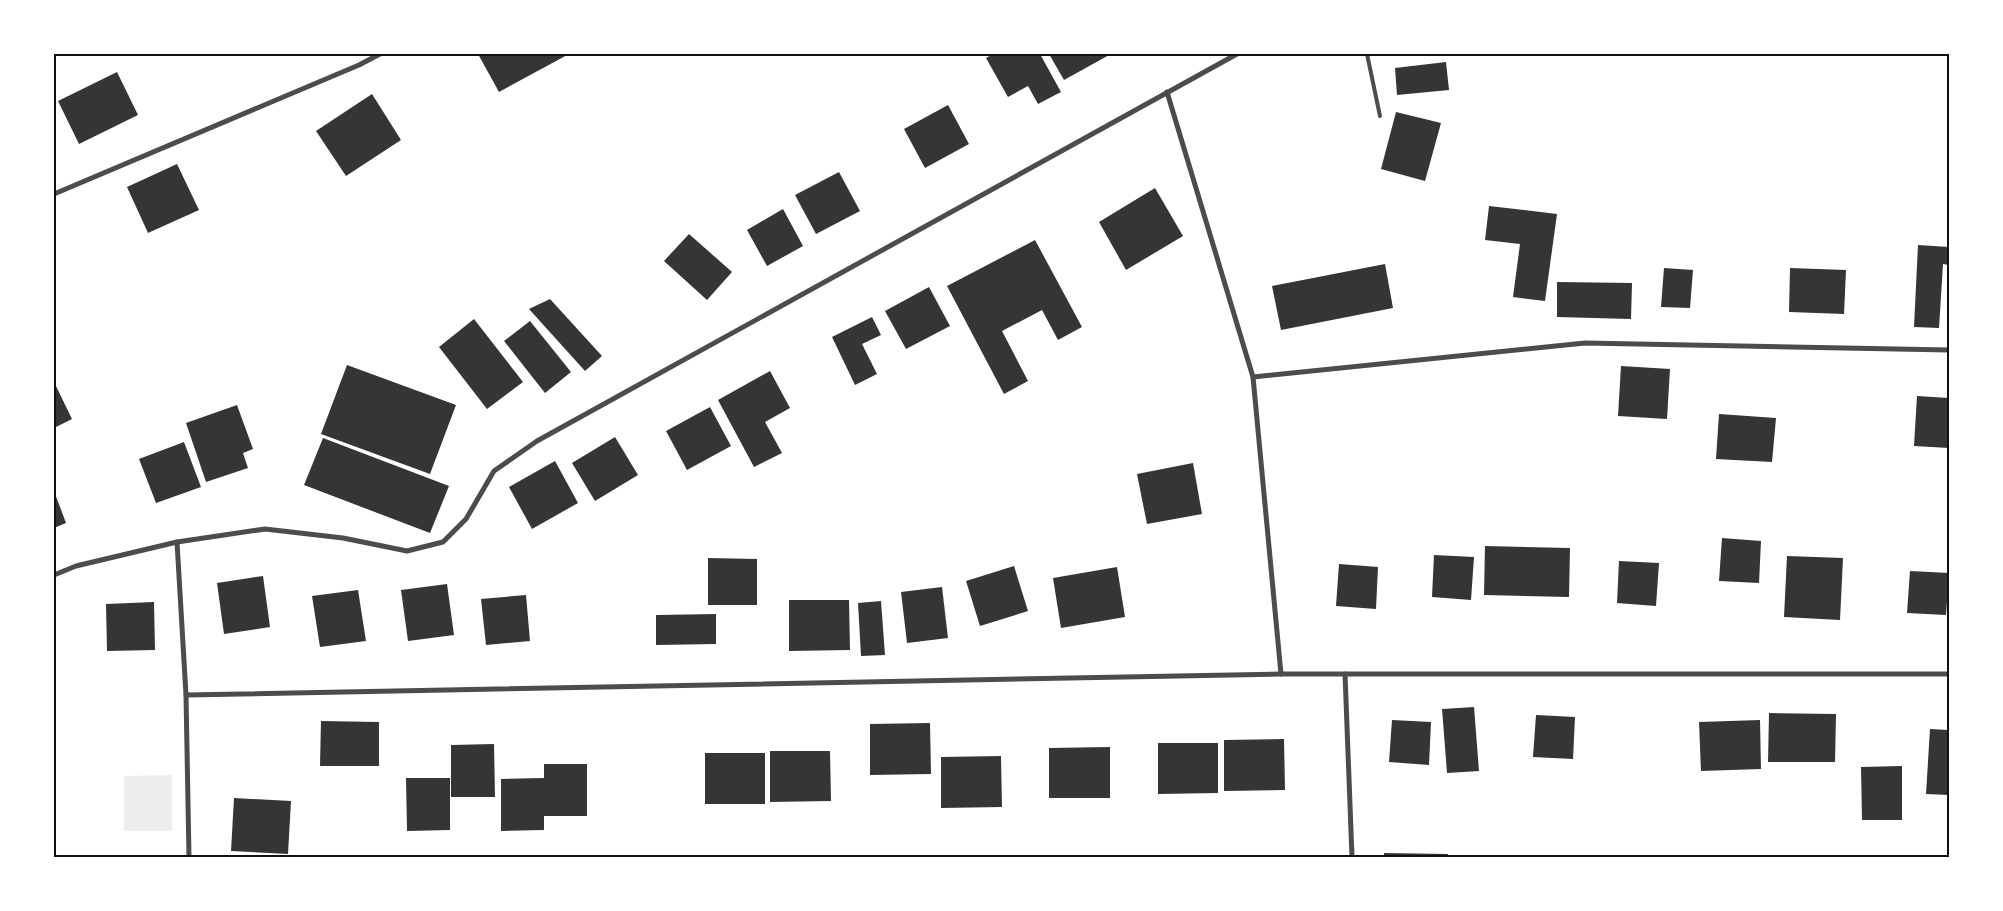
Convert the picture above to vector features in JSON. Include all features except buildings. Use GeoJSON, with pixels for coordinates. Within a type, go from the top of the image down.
{"type":"FeatureCollection","features":[{"type":"Feature","properties":{"kind":"street"},"geometry":{"type":"LineString","coordinates":[[54,194],[359,65],[380,54]]}},
{"type":"Feature","properties":{"kind":"street"},"geometry":{"type":"LineString","coordinates":[[54,575],[76,566],[177,542],[265,528],[343,538],[407,551],[444,542],[466,519],[494,471],[536,441],[1237,54]]}},
{"type":"Feature","properties":{"kind":"street"},"geometry":{"type":"LineString","coordinates":[[1167,92],[1253,377],[1281,674]]}},
{"type":"Feature","properties":{"kind":"street"},"geometry":{"type":"LineString","coordinates":[[1253,377],[1585,343],[1949,350]]}},
{"type":"Feature","properties":{"kind":"street"},"geometry":{"type":"LineString","coordinates":[[177,542],[186,695],[189,857]]}},
{"type":"Feature","properties":{"kind":"street"},"geometry":{"type":"LineString","coordinates":[[186,695],[1281,674],[1949,674]]}},
{"type":"Feature","properties":{"kind":"street"},"geometry":{"type":"LineString","coordinates":[[1345,674],[1352,857]]}},
{"type":"Feature","properties":{"kind":"lane"},"geometry":{"type":"LineString","coordinates":[[1367,54],[1380,116]]}},
{"type":"Feature","properties":{"kind":"shaded area"},"geometry":{"type":"Polygon","coordinates":[[[172,775],[172,831],[124,831],[124,776],[172,775]]]}}]}
